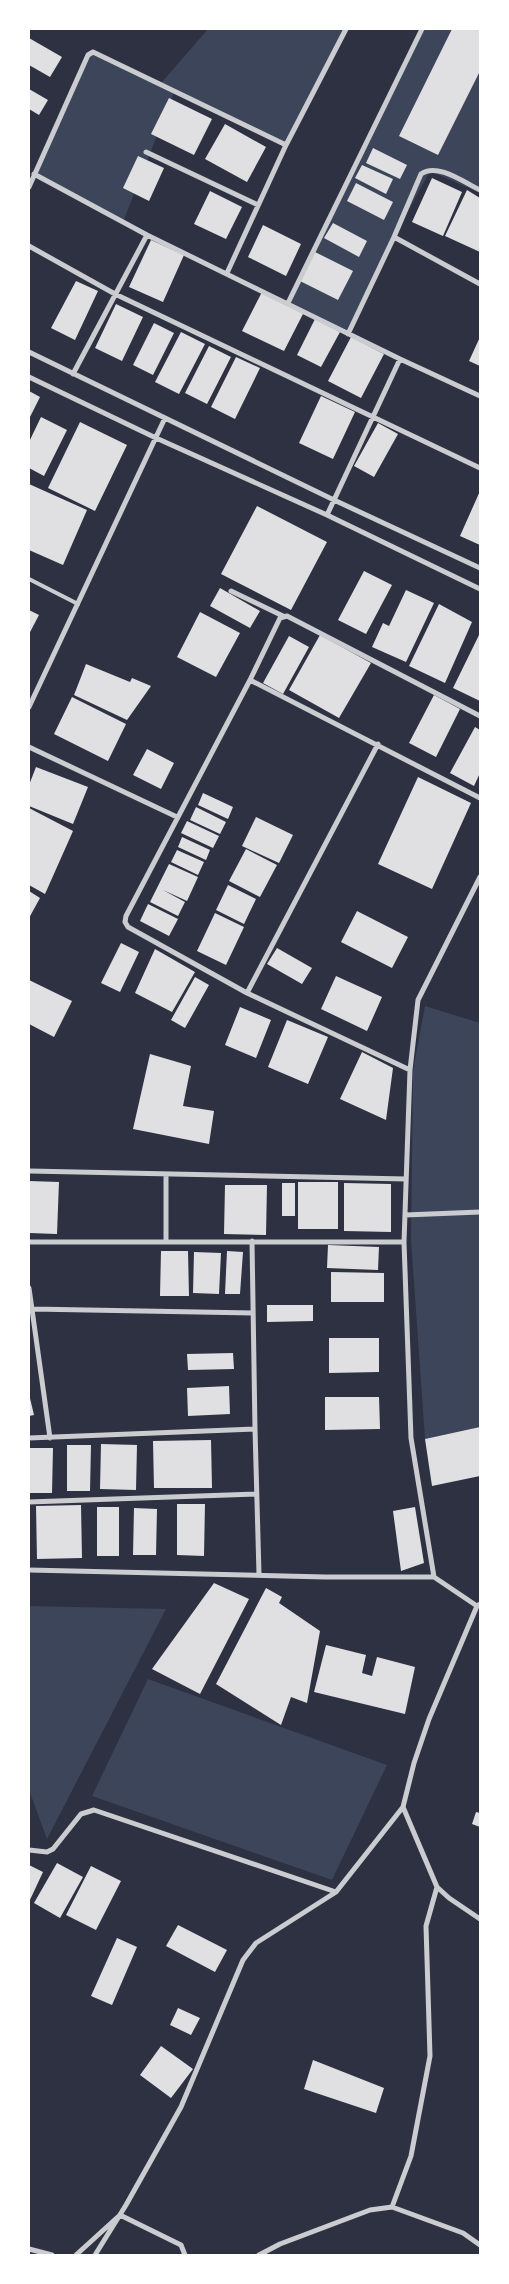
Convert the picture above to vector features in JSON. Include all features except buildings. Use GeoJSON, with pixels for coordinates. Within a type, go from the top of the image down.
{"type":"FeatureCollection","features":[{"type":"Feature","properties":{"kind":"street"},"geometry":{"type":"LineString","coordinates":[[227,273],[286,145],[346,29]]}},
{"type":"Feature","properties":{"kind":"street"},"geometry":{"type":"LineString","coordinates":[[288,303],[422,29]]}},
{"type":"Feature","properties":{"kind":"street"},"geometry":{"type":"LineString","coordinates":[[29,187],[88,55],[93,52],[286,145]]}},
{"type":"Feature","properties":{"kind":"street"},"geometry":{"type":"LineString","coordinates":[[146,152],[258,205]]}},
{"type":"Feature","properties":{"kind":"street"},"geometry":{"type":"LineString","coordinates":[[348,334],[394,237],[421,174],[426,170],[438,170],[480,190]]}},
{"type":"Feature","properties":{"kind":"street"},"geometry":{"type":"LineString","coordinates":[[34,174],[147,235],[348,334],[480,396]]}},
{"type":"Feature","properties":{"kind":"street"},"geometry":{"type":"LineString","coordinates":[[73,374],[147,235]]}},
{"type":"Feature","properties":{"kind":"street"},"geometry":{"type":"LineString","coordinates":[[394,237],[480,284]]}},
{"type":"Feature","properties":{"kind":"street"},"geometry":{"type":"LineString","coordinates":[[29,246],[115,294],[480,468]]}},
{"type":"Feature","properties":{"kind":"street"},"geometry":{"type":"LineString","coordinates":[[29,352],[334,500],[480,568]]}},
{"type":"Feature","properties":{"kind":"street"},"geometry":{"type":"LineString","coordinates":[[327,515],[400,359]]}},
{"type":"Feature","properties":{"kind":"street"},"geometry":{"type":"LineString","coordinates":[[29,377],[156,438],[327,515],[480,589]]}},
{"type":"Feature","properties":{"kind":"street"},"geometry":{"type":"LineString","coordinates":[[29,707],[165,418]]}},
{"type":"Feature","properties":{"kind":"street"},"geometry":{"type":"LineString","coordinates":[[230,590],[283,616],[293,618],[480,716]]}},
{"type":"Feature","properties":{"kind":"street"},"geometry":{"type":"LineString","coordinates":[[283,616],[280,618],[250,680],[177,816],[126,916],[125,922],[132,930],[247,992],[410,1070]]}},
{"type":"Feature","properties":{"kind":"street"},"geometry":{"type":"LineString","coordinates":[[250,680],[480,798]]}},
{"type":"Feature","properties":{"kind":"street"},"geometry":{"type":"LineString","coordinates":[[247,992],[378,744]]}},
{"type":"Feature","properties":{"kind":"street"},"geometry":{"type":"LineString","coordinates":[[29,747],[177,816]]}},
{"type":"Feature","properties":{"kind":"street"},"geometry":{"type":"LineString","coordinates":[[434,1577],[411,1438],[404,1242],[410,1070],[418,1000],[480,876]]}},
{"type":"Feature","properties":{"kind":"street"},"geometry":{"type":"LineString","coordinates":[[29,1171],[406,1179]]}},
{"type":"Feature","properties":{"kind":"street"},"geometry":{"type":"LineString","coordinates":[[166,1174],[166,1242]]}},
{"type":"Feature","properties":{"kind":"street"},"geometry":{"type":"LineString","coordinates":[[405,1215],[480,1212]]}},
{"type":"Feature","properties":{"kind":"street"},"geometry":{"type":"LineString","coordinates":[[252,1241],[259,1574]]}},
{"type":"Feature","properties":{"kind":"street"},"geometry":{"type":"LineString","coordinates":[[29,1242],[404,1242]]}},
{"type":"Feature","properties":{"kind":"street"},"geometry":{"type":"LineString","coordinates":[[29,1288],[50,1438]]}},
{"type":"Feature","properties":{"kind":"street"},"geometry":{"type":"LineString","coordinates":[[32,1309],[253,1313]]}},
{"type":"Feature","properties":{"kind":"street"},"geometry":{"type":"LineString","coordinates":[[29,1438],[255,1429]]}},
{"type":"Feature","properties":{"kind":"street"},"geometry":{"type":"LineString","coordinates":[[29,1502],[256,1494]]}},
{"type":"Feature","properties":{"kind":"street"},"geometry":{"type":"LineString","coordinates":[[29,1570],[325,1577],[434,1577],[479,1605],[429,1719],[414,1763],[403,1807],[336,1892],[256,1943],[246,1956],[181,2107],[95,2255]]}},
{"type":"Feature","properties":{"kind":"street"},"geometry":{"type":"LineString","coordinates":[[403,1807],[437,1887],[449,1898],[480,1919]]}},
{"type":"Feature","properties":{"kind":"street"},"geometry":{"type":"LineString","coordinates":[[29,1850],[47,1852],[52,1849],[81,1814],[94,1810],[336,1892]]}},
{"type":"Feature","properties":{"kind":"street"},"geometry":{"type":"LineString","coordinates":[[392,2207],[412,2156],[430,2056],[426,1926],[437,1887]]}},
{"type":"Feature","properties":{"kind":"street"},"geometry":{"type":"LineString","coordinates":[[259,2255],[280,2244],[361,2214],[380,2208],[392,2207],[463,2233],[480,2245]]}},
{"type":"Feature","properties":{"kind":"street"},"geometry":{"type":"LineString","coordinates":[[76,2255],[120,2214]]}},
{"type":"Feature","properties":{"kind":"street"},"geometry":{"type":"LineString","coordinates":[[120,2214],[181,2246],[185,2255]]}},
{"type":"Feature","properties":{"kind":"street"},"geometry":{"type":"LineString","coordinates":[[29,2249],[52,2255]]}},
{"type":"Feature","properties":{"kind":"lane"},"geometry":{"type":"LineString","coordinates":[[29,579],[78,604]]}},
{"type":"Feature","properties":{"kind":"shaded area"},"geometry":{"type":"Polygon","coordinates":[[[208,29],[346,29],[286,145],[174,92],[123,222],[34,174],[89,52],[162,82],[208,29]]]}},
{"type":"Feature","properties":{"kind":"shaded area"},"geometry":{"type":"Polygon","coordinates":[[[422,29],[480,29],[480,193],[430,171],[394,237],[348,334],[288,303],[422,29]]]}},
{"type":"Feature","properties":{"kind":"shaded area"},"geometry":{"type":"Polygon","coordinates":[[[425,1006],[480,1023],[480,1427],[425,1439],[411,1240],[413,1070],[425,1006]]]}},
{"type":"Feature","properties":{"kind":"shaded area"},"geometry":{"type":"Polygon","coordinates":[[[29,1606],[166,1609],[47,1839],[29,1790],[29,1606]]]}},
{"type":"Feature","properties":{"kind":"shaded area"},"geometry":{"type":"Polygon","coordinates":[[[148,1679],[387,1765],[332,1880],[92,1796],[148,1679]]]}}]}
